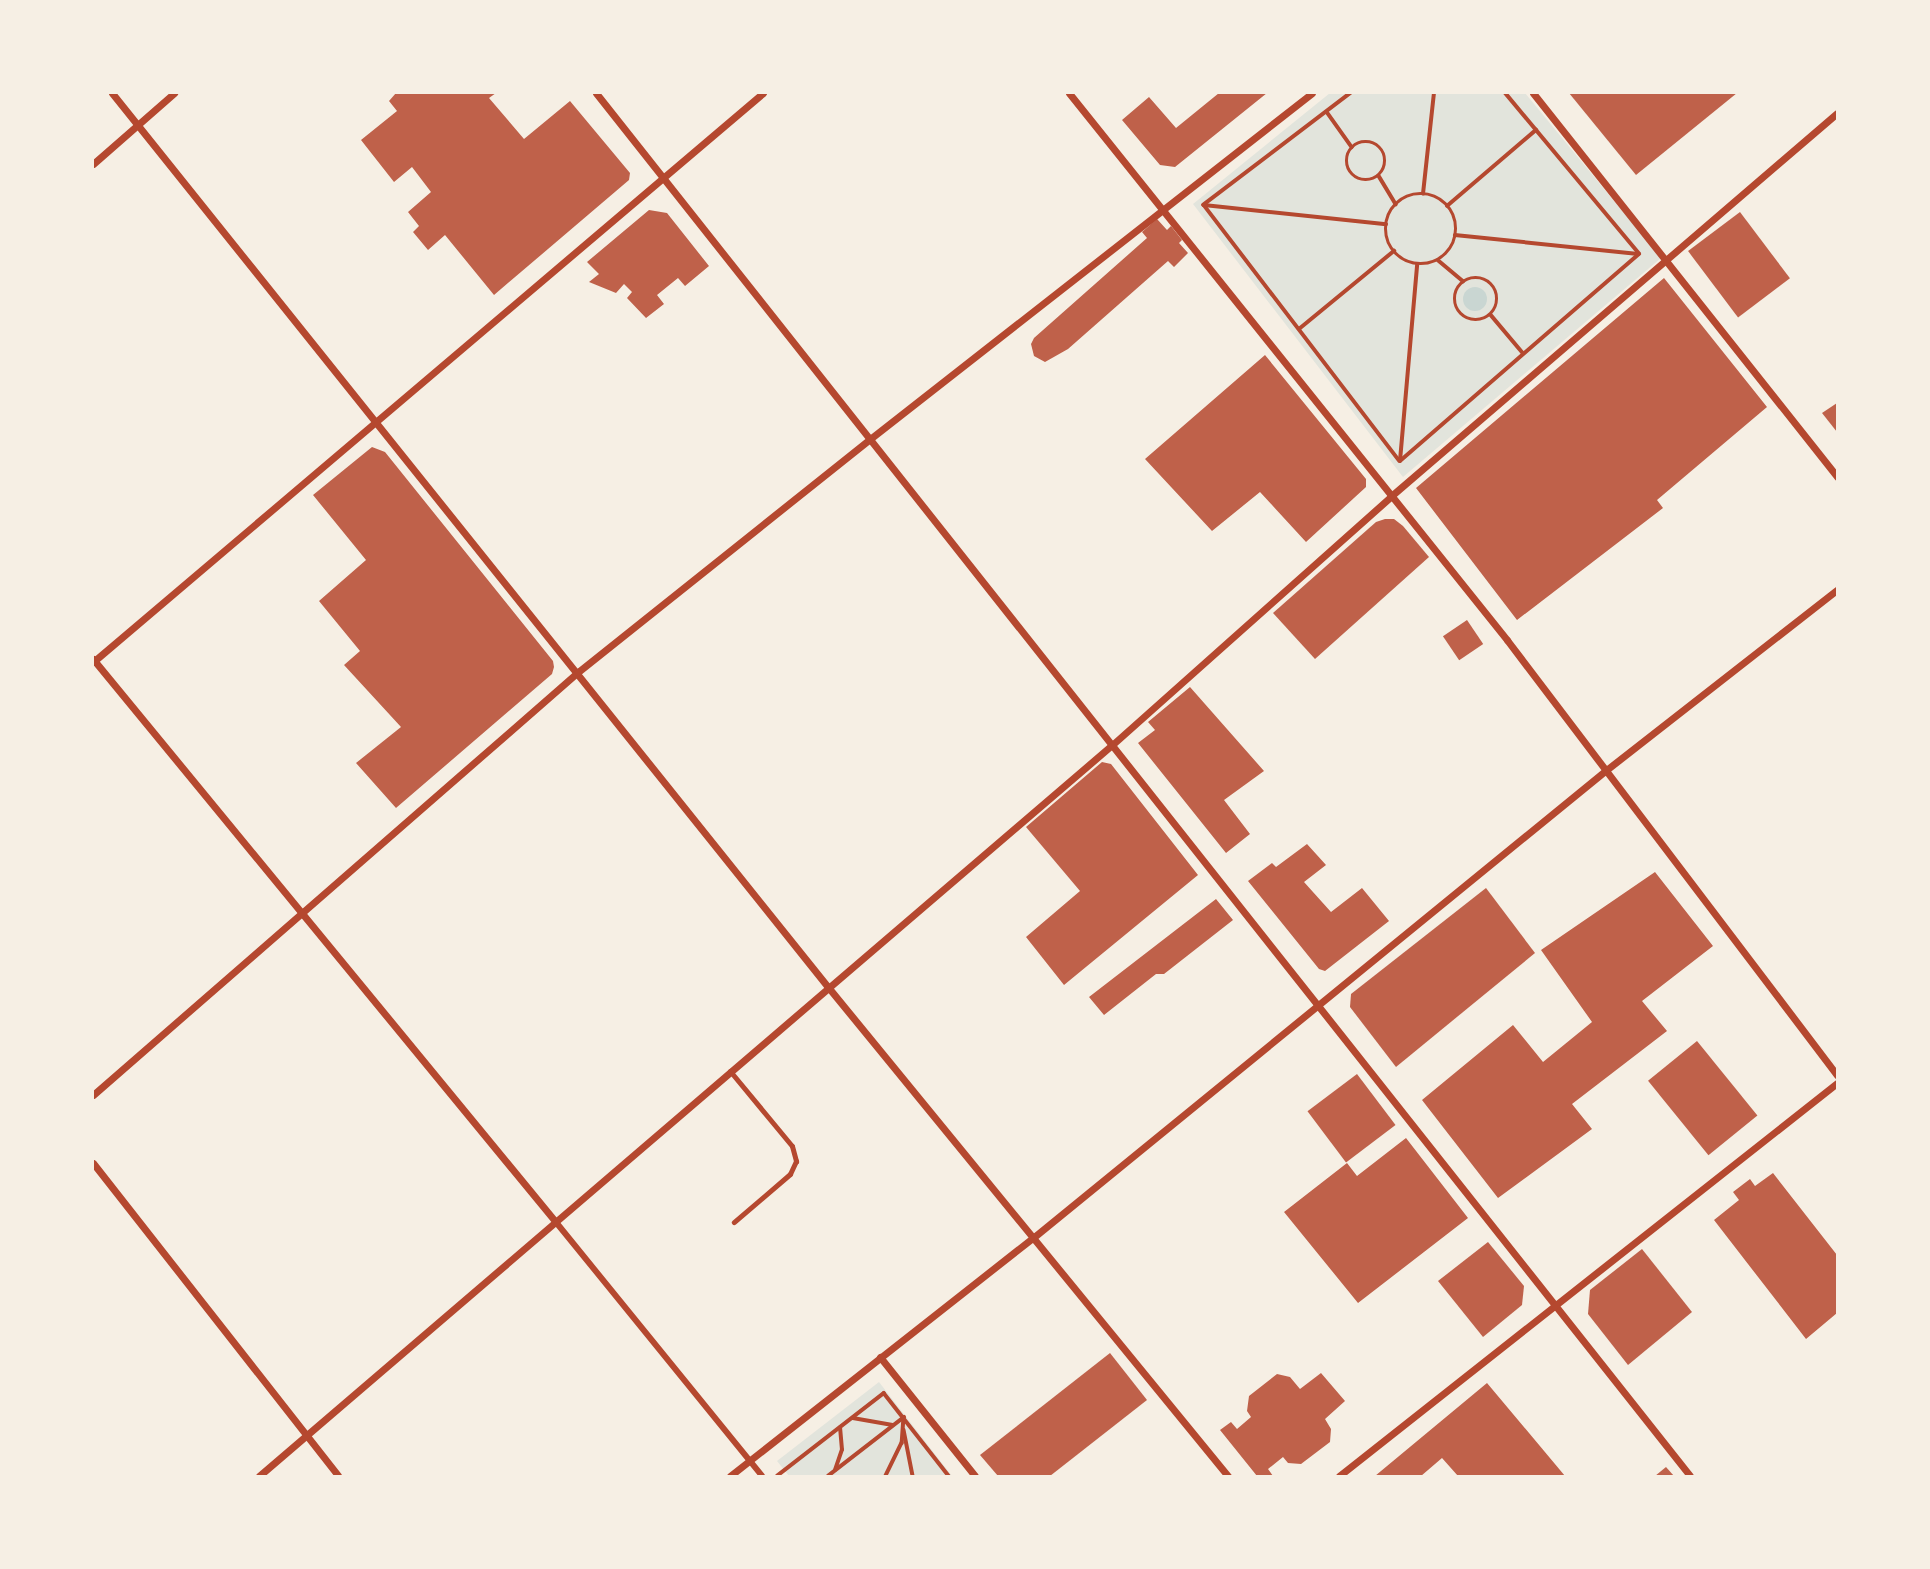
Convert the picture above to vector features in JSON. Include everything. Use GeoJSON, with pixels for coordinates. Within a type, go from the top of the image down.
{"type":"FeatureCollection","features":[{"type":"Feature","properties":{"kind":"street"},"geometry":{"type":"LineString","coordinates":[[112,93],[828,987],[1228,1476]]}},
{"type":"Feature","properties":{"kind":"street"},"geometry":{"type":"LineString","coordinates":[[93,164],[174,93]]}},
{"type":"Feature","properties":{"kind":"street"},"geometry":{"type":"LineString","coordinates":[[596,93],[1317,1008],[1690,1476]]}},
{"type":"Feature","properties":{"kind":"street"},"geometry":{"type":"LineString","coordinates":[[762,1476],[302,911],[93,660],[763,93]]}},
{"type":"Feature","properties":{"kind":"street"},"geometry":{"type":"LineString","coordinates":[[1069,93],[1507,640],[1837,1075]]}},
{"type":"Feature","properties":{"kind":"street"},"geometry":{"type":"LineString","coordinates":[[93,1095],[578,673],[870,439],[1312,93]]}},
{"type":"Feature","properties":{"kind":"street"},"geometry":{"type":"LineString","coordinates":[[1533,93],[1837,477]]}},
{"type":"Feature","properties":{"kind":"street"},"geometry":{"type":"LineString","coordinates":[[258,1476],[1112,745],[1390,497],[1837,113]]}},
{"type":"Feature","properties":{"kind":"street"},"geometry":{"type":"LineString","coordinates":[[730,1476],[1034,1237],[1605,771],[1837,590]]}},
{"type":"Feature","properties":{"kind":"street"},"geometry":{"type":"LineString","coordinates":[[1339,1476],[1556,1308],[1837,1083]]}},
{"type":"Feature","properties":{"kind":"street"},"geometry":{"type":"LineString","coordinates":[[93,1163],[338,1476]]}},
{"type":"Feature","properties":{"kind":"street"},"geometry":{"type":"LineString","coordinates":[[880,1357],[975,1476]]}},
{"type":"Feature","properties":{"kind":"lane"},"geometry":{"type":"LineString","coordinates":[[730,1070],[792,1146],[796,1161],[790,1174],[734,1222]]}},
{"type":"Feature","properties":{"kind":"path"},"geometry":{"type":"LineString","coordinates":[[1204,205],[1351,93]]}},
{"type":"Feature","properties":{"kind":"path"},"geometry":{"type":"LineString","coordinates":[[1423,194],[1434,93]]}},
{"type":"Feature","properties":{"kind":"path"},"geometry":{"type":"LineString","coordinates":[[1505,93],[1639,254]]}},
{"type":"Feature","properties":{"kind":"path"},"geometry":{"type":"LineString","coordinates":[[1327,112],[1353,147]]}},
{"type":"Feature","properties":{"kind":"path"},"geometry":{"type":"LineString","coordinates":[[1447,206],[1536,129]]}},
{"type":"Feature","properties":{"kind":"path"},"geometry":{"type":"LineString","coordinates":[[1370,142],[1381,148],[1386,159],[1379,176],[1366,180],[1354,176],[1347,159],[1353,147],[1370,142]]}},
{"type":"Feature","properties":{"kind":"path"},"geometry":{"type":"LineString","coordinates":[[1379,176],[1396,204]]}},
{"type":"Feature","properties":{"kind":"path"},"geometry":{"type":"LineString","coordinates":[[1423,194],[1438,199],[1447,206],[1453,214],[1455,235],[1446,254],[1438,260],[1417,264],[1407,262],[1394,251],[1386,236],[1386,224],[1396,204],[1405,198],[1423,194]]}},
{"type":"Feature","properties":{"kind":"path"},"geometry":{"type":"LineString","coordinates":[[1204,205],[1386,224]]}},
{"type":"Feature","properties":{"kind":"path"},"geometry":{"type":"LineString","coordinates":[[1204,205],[1400,461]]}},
{"type":"Feature","properties":{"kind":"path"},"geometry":{"type":"LineString","coordinates":[[1455,235],[1639,254]]}},
{"type":"Feature","properties":{"kind":"path"},"geometry":{"type":"LineString","coordinates":[[1299,329],[1394,251]]}},
{"type":"Feature","properties":{"kind":"path"},"geometry":{"type":"LineString","coordinates":[[1400,461],[1639,254]]}},
{"type":"Feature","properties":{"kind":"path"},"geometry":{"type":"LineString","coordinates":[[1438,260],[1463,281]]}},
{"type":"Feature","properties":{"kind":"path"},"geometry":{"type":"LineString","coordinates":[[1400,461],[1417,264]]}},
{"type":"Feature","properties":{"kind":"path"},"geometry":{"type":"LineString","coordinates":[[1478,278],[1490,283],[1497,295],[1491,315],[1478,321],[1459,312],[1454,299],[1463,281],[1478,278]]}},
{"type":"Feature","properties":{"kind":"path"},"geometry":{"type":"LineString","coordinates":[[1491,315],[1522,353]]}},
{"type":"Feature","properties":{"kind":"path"},"geometry":{"type":"LineString","coordinates":[[777,1476],[884,1393],[949,1476]]}},
{"type":"Feature","properties":{"kind":"path"},"geometry":{"type":"LineString","coordinates":[[828,1476],[904,1417]]}},
{"type":"Feature","properties":{"kind":"path"},"geometry":{"type":"LineString","coordinates":[[886,1476],[897,1460],[904,1417]]}},
{"type":"Feature","properties":{"kind":"path"},"geometry":{"type":"LineString","coordinates":[[853,1418],[893,1425]]}},
{"type":"Feature","properties":{"kind":"path"},"geometry":{"type":"LineString","coordinates":[[903,1426],[913,1476]]}},
{"type":"Feature","properties":{"kind":"path"},"geometry":{"type":"LineString","coordinates":[[835,1472],[842,1450],[840,1427]]}},
{"type":"Feature","properties":{"kind":"shaded area"},"geometry":{"type":"Polygon","coordinates":[[[1330,93],[1525,93],[1661,258],[1403,477],[1193,204],[1330,93]]]}},
{"type":"Feature","properties":{"kind":"shaded area"},"geometry":{"type":"Polygon","coordinates":[[[1475,287],[1484,290],[1487,299],[1484,308],[1475,311],[1466,308],[1463,299],[1466,290],[1475,287]]]}},
{"type":"Feature","properties":{"kind":"shaded area"},"geometry":{"type":"Polygon","coordinates":[[[879,1382],[952,1476],[789,1476],[777,1461],[879,1382]]]}},
{"type":"Feature","properties":{"kind":"building"},"geometry":{"type":"Polygon","coordinates":[[[396,93],[496,93],[489,98],[524,139],[570,101],[630,173],[629,180],[494,295],[445,235],[428,250],[413,232],[419,226],[408,212],[431,192],[412,167],[394,182],[361,140],[397,111],[389,101],[396,93]]]}},
{"type":"Feature","properties":{"kind":"building"},"geometry":{"type":"Polygon","coordinates":[[[1219,93],[1267,93],[1175,167],[1160,165],[1122,120],[1149,97],[1176,128],[1219,93]]]}},
{"type":"Feature","properties":{"kind":"building"},"geometry":{"type":"Polygon","coordinates":[[[1569,93],[1737,93],[1636,175],[1569,93]]]}},
{"type":"Feature","properties":{"kind":"building"},"geometry":{"type":"Polygon","coordinates":[[[649,210],[667,213],[709,266],[685,286],[678,278],[657,295],[664,304],[646,318],[627,298],[632,292],[624,284],[616,293],[589,282],[599,274],[587,262],[649,210]]]}},
{"type":"Feature","properties":{"kind":"building"},"geometry":{"type":"Polygon","coordinates":[[[1740,212],[1790,278],[1738,317],[1688,251],[1740,212]]]}},
{"type":"Feature","properties":{"kind":"building"},"geometry":{"type":"Polygon","coordinates":[[[1157,219],[1167,230],[1171,226],[1182,240],[1179,243],[1188,253],[1174,267],[1168,261],[1068,349],[1045,362],[1034,356],[1031,344],[1034,338],[1147,238],[1142,232],[1157,219]]]}},
{"type":"Feature","properties":{"kind":"building"},"geometry":{"type":"Polygon","coordinates":[[[1664,278],[1767,407],[1657,500],[1663,508],[1517,620],[1416,488],[1664,278]]]}},
{"type":"Feature","properties":{"kind":"building"},"geometry":{"type":"Polygon","coordinates":[[[1265,355],[1366,479],[1366,487],[1306,542],[1260,492],[1212,531],[1145,459],[1265,355]]]}},
{"type":"Feature","properties":{"kind":"building"},"geometry":{"type":"Polygon","coordinates":[[[1837,403],[1837,432],[1822,413],[1837,403]]]}},
{"type":"Feature","properties":{"kind":"building"},"geometry":{"type":"Polygon","coordinates":[[[372,447],[385,452],[553,661],[554,667],[552,674],[396,808],[356,763],[401,727],[344,665],[360,651],[319,601],[366,560],[313,495],[372,447]]]}},
{"type":"Feature","properties":{"kind":"building"},"geometry":{"type":"Polygon","coordinates":[[[1394,519],[1403,526],[1429,557],[1315,659],[1273,613],[1376,522],[1394,519]]]}},
{"type":"Feature","properties":{"kind":"building"},"geometry":{"type":"Polygon","coordinates":[[[1467,620],[1483,644],[1459,660],[1443,636],[1467,620]]]}},
{"type":"Feature","properties":{"kind":"building"},"geometry":{"type":"Polygon","coordinates":[[[1190,687],[1264,771],[1224,800],[1250,834],[1226,853],[1138,743],[1155,730],[1148,722],[1190,687]]]}},
{"type":"Feature","properties":{"kind":"building"},"geometry":{"type":"Polygon","coordinates":[[[1102,762],[1111,764],[1198,875],[1064,985],[1026,937],[1080,891],[1026,827],[1102,762]]]}},
{"type":"Feature","properties":{"kind":"building"},"geometry":{"type":"Polygon","coordinates":[[[1307,844],[1326,865],[1304,882],[1331,912],[1362,888],[1389,921],[1325,971],[1319,969],[1248,881],[1272,863],[1276,867],[1307,844]]]}},
{"type":"Feature","properties":{"kind":"building"},"geometry":{"type":"Polygon","coordinates":[[[1655,872],[1713,946],[1642,1001],[1667,1031],[1572,1104],[1592,1129],[1498,1198],[1422,1100],[1513,1025],[1543,1062],[1592,1022],[1541,950],[1655,872]]]}},
{"type":"Feature","properties":{"kind":"building"},"geometry":{"type":"Polygon","coordinates":[[[1486,888],[1535,953],[1396,1067],[1350,1007],[1351,994],[1486,888]]]}},
{"type":"Feature","properties":{"kind":"building"},"geometry":{"type":"Polygon","coordinates":[[[1216,899],[1233,920],[1164,974],[1156,974],[1104,1015],[1089,997],[1216,899]]]}},
{"type":"Feature","properties":{"kind":"building"},"geometry":{"type":"Polygon","coordinates":[[[1697,1041],[1757,1116],[1708,1155],[1648,1081],[1697,1041]]]}},
{"type":"Feature","properties":{"kind":"building"},"geometry":{"type":"Polygon","coordinates":[[[1357,1074],[1396,1125],[1346,1162],[1307,1111],[1357,1074]]]}},
{"type":"Feature","properties":{"kind":"building"},"geometry":{"type":"Polygon","coordinates":[[[1406,1138],[1468,1218],[1358,1303],[1284,1212],[1347,1163],[1357,1176],[1406,1138]]]}},
{"type":"Feature","properties":{"kind":"building"},"geometry":{"type":"Polygon","coordinates":[[[1773,1173],[1837,1255],[1837,1313],[1806,1339],[1714,1220],[1739,1200],[1733,1192],[1750,1179],[1755,1186],[1773,1173]]]}},
{"type":"Feature","properties":{"kind":"building"},"geometry":{"type":"Polygon","coordinates":[[[1488,1242],[1524,1286],[1522,1305],[1483,1337],[1438,1281],[1488,1242]]]}},
{"type":"Feature","properties":{"kind":"building"},"geometry":{"type":"Polygon","coordinates":[[[1642,1249],[1692,1312],[1628,1365],[1588,1314],[1590,1290],[1642,1249]]]}},
{"type":"Feature","properties":{"kind":"building"},"geometry":{"type":"Polygon","coordinates":[[[1110,1353],[1147,1400],[1050,1476],[998,1476],[980,1455],[1110,1353]]]}},
{"type":"Feature","properties":{"kind":"building"},"geometry":{"type":"Polygon","coordinates":[[[1321,1373],[1345,1401],[1325,1419],[1331,1429],[1330,1442],[1301,1464],[1288,1463],[1283,1457],[1268,1469],[1273,1476],[1257,1476],[1220,1430],[1231,1422],[1237,1429],[1251,1417],[1247,1411],[1249,1396],[1277,1374],[1290,1377],[1300,1389],[1321,1373]]]}},
{"type":"Feature","properties":{"kind":"building"},"geometry":{"type":"Polygon","coordinates":[[[1487,1383],[1565,1476],[1458,1476],[1442,1458],[1421,1476],[1375,1476],[1487,1383]]]}},
{"type":"Feature","properties":{"kind":"building"},"geometry":{"type":"Polygon","coordinates":[[[1666,1467],[1674,1476],[1655,1476],[1666,1467]]]}}]}
